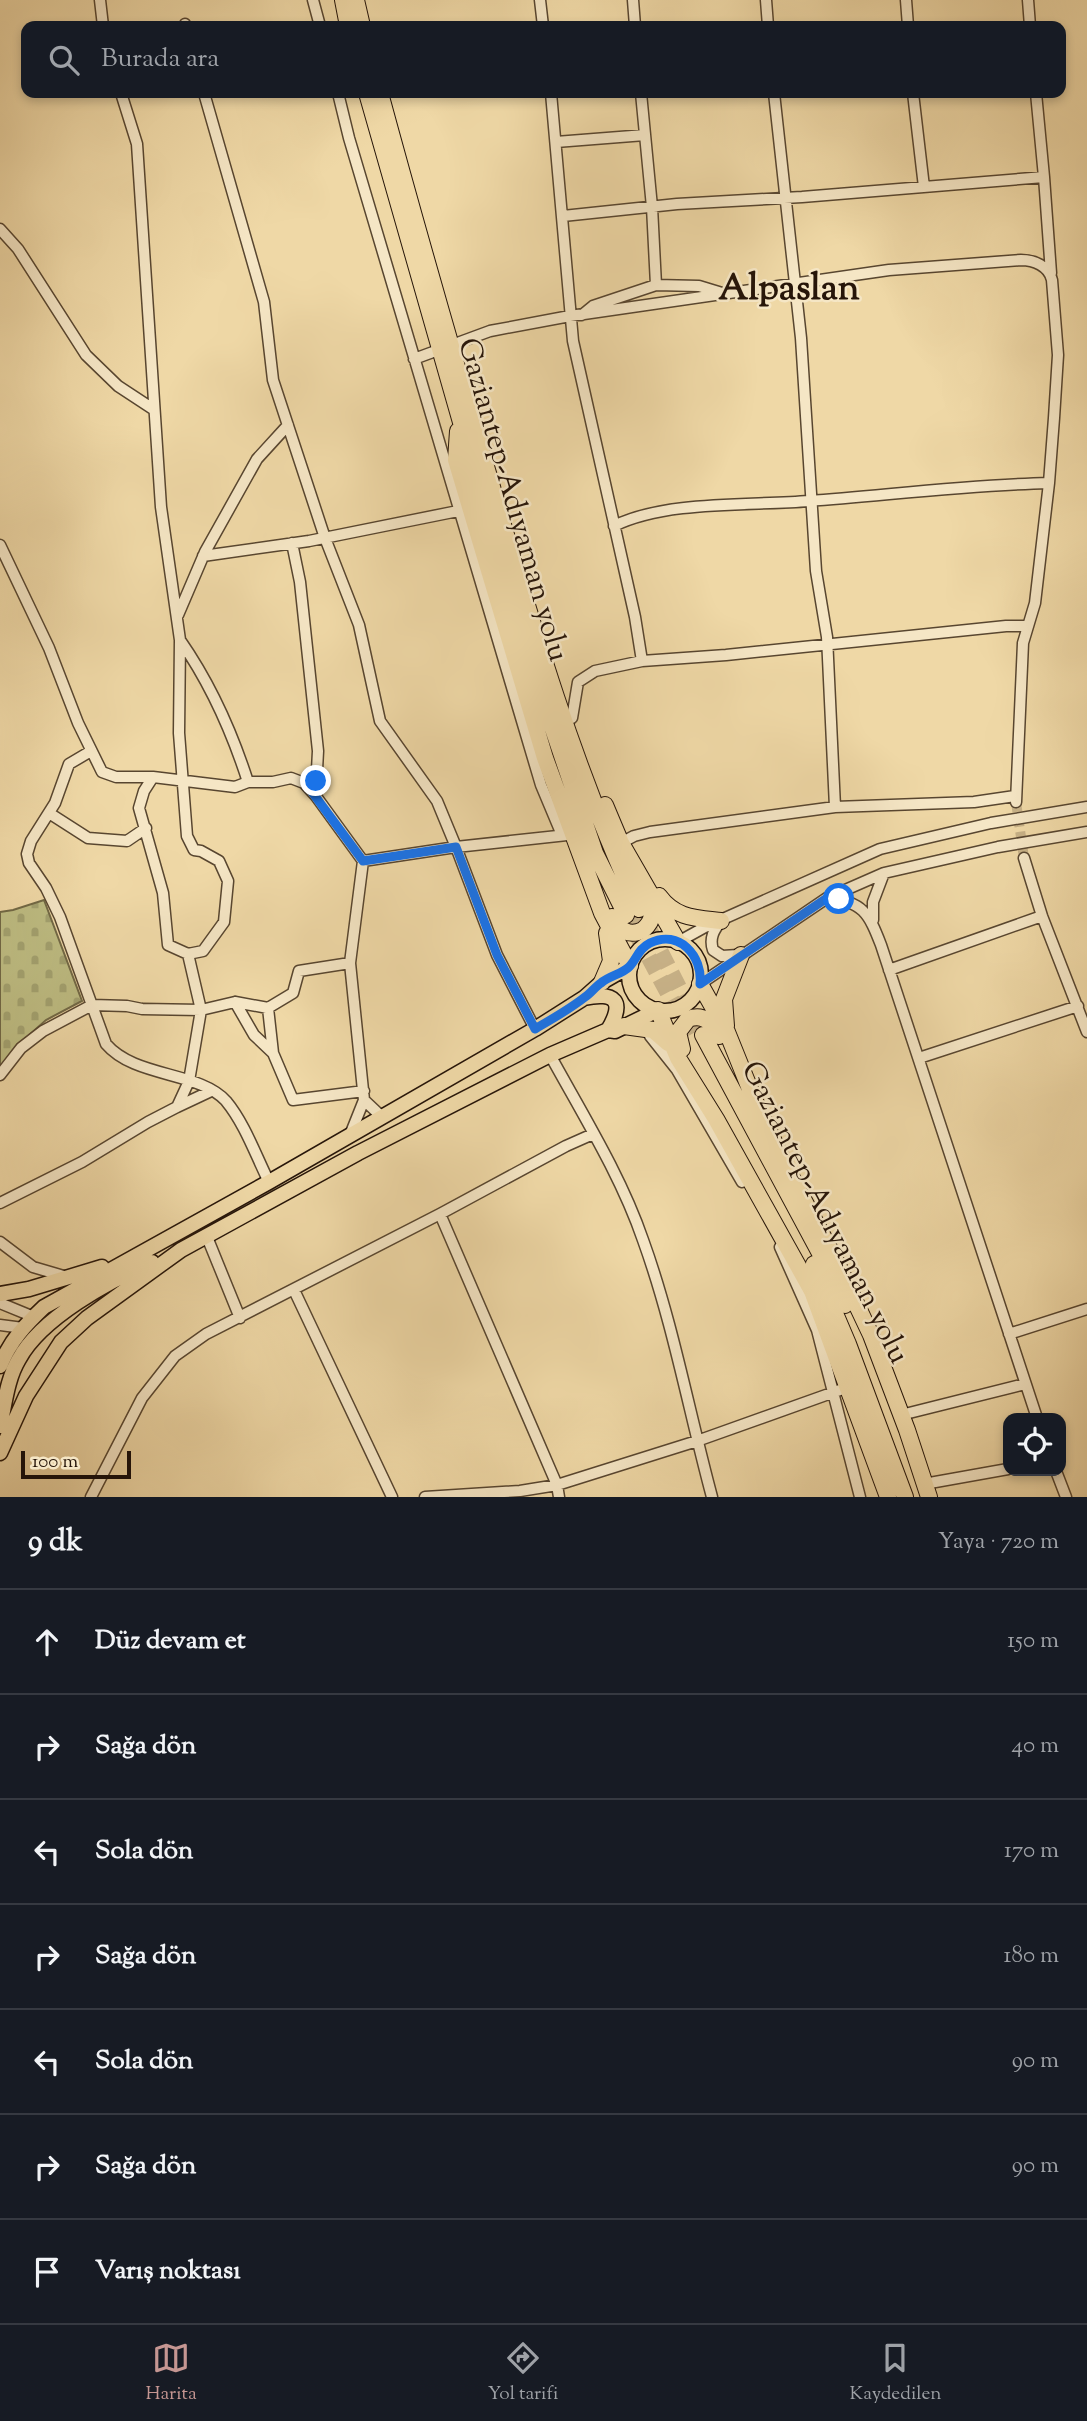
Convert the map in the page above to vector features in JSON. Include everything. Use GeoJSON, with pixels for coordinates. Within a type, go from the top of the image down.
{"type":"FeatureCollection","features":[{"type":"Feature","properties":{"kind":"highway"},"geometry":{"type":"LineString","coordinates":[[343,0],[347,21]]}},
{"type":"Feature","properties":{"kind":"highway"},"geometry":{"type":"LineString","coordinates":[[356,0],[361,21]]}},
{"type":"Feature","properties":{"kind":"highway","name":"Gaziantep-Adıyaman yolu"},"geometry":{"type":"LineString","coordinates":[[369,98],[464,416],[524,643],[595,853],[632,912]]}},
{"type":"Feature","properties":{"kind":"highway","name":"Gaziantep-Adıyaman yolu"},"geometry":{"type":"LineString","coordinates":[[381,98],[444,347]]}},
{"type":"Feature","properties":{"kind":"highway"},"geometry":{"type":"LineString","coordinates":[[464,416],[483,430],[572,718],[585,759],[652,912],[650,922],[638,933],[628,933],[618,927],[568,834],[456,460],[464,416]]}},
{"type":"Feature","properties":{"kind":"highway"},"geometry":{"type":"LineString","coordinates":[[625,850],[666,906],[679,915],[690,918],[721,920]]}},
{"type":"Feature","properties":{"kind":"highway"},"geometry":{"type":"LineString","coordinates":[[625,850],[678,942]]}},
{"type":"Feature","properties":{"kind":"highway"},"geometry":{"type":"LineString","coordinates":[[581,856],[611,947],[611,961],[602,982]]}},
{"type":"Feature","properties":{"kind":"highway"},"geometry":{"type":"LineString","coordinates":[[602,913],[631,966]]}},
{"type":"Feature","properties":{"kind":"highway"},"geometry":{"type":"LineString","coordinates":[[727,1032],[724,999],[741,955]]}},
{"type":"Feature","properties":{"kind":"highway"},"geometry":{"type":"LineString","coordinates":[[700,984],[727,1032],[785,1165],[836,1261],[871,1335],[901,1415],[924,1493]]}},
{"type":"Feature","properties":{"kind":"highway"},"geometry":{"type":"LineString","coordinates":[[657,1010],[678,1058]]}},
{"type":"Feature","properties":{"kind":"highway"},"geometry":{"type":"LineString","coordinates":[[716,1119],[679,1043],[678,1032],[688,1018],[701,1017],[712,1023],[754,1099]]}},
{"type":"Feature","properties":{"kind":"highway"},"geometry":{"type":"LineString","coordinates":[[624,1028],[653,1030],[660,1034],[716,1119],[812,1290],[888,1497]]}},
{"type":"Feature","properties":{"kind":"highway","name":"Gaziantep-Adıyaman yolu"},"geometry":{"type":"LineString","coordinates":[[905,1497],[848,1344],[815,1266],[698,1037],[821,1255],[858,1332],[924,1493]]}},
{"type":"Feature","properties":{"kind":"main road"},"geometry":{"type":"LineString","coordinates":[[664,939],[678,942],[692,951],[697,959],[700,984],[693,997],[682,1007],[670,1011],[657,1010],[644,1004],[634,993],[630,980],[631,966],[638,953],[649,943],[664,939]]}},
{"type":"Feature","properties":{"kind":"main road"},"geometry":{"type":"LineString","coordinates":[[0,1426],[11,1375],[44,1307],[535,1029],[584,998],[602,982],[631,966]]}},
{"type":"Feature","properties":{"kind":"main road"},"geometry":{"type":"LineString","coordinates":[[584,998],[609,996],[615,1001],[618,1009],[616,1016],[624,1028]]}},
{"type":"Feature","properties":{"kind":"main road"},"geometry":{"type":"LineString","coordinates":[[0,1366],[7,1348],[34,1327],[144,1266],[207,1237],[358,1153],[550,1055],[624,1028],[657,1010]]}},
{"type":"Feature","properties":{"kind":"main road"},"geometry":{"type":"LineString","coordinates":[[0,1453],[26,1396],[61,1342],[87,1318],[181,1250]]}},
{"type":"Feature","properties":{"kind":"main road"},"geometry":{"type":"LineString","coordinates":[[0,1294],[70,1278],[136,1255]]}},
{"type":"Feature","properties":{"kind":"street"},"geometry":{"type":"LineString","coordinates":[[100,0],[102,21]]}},
{"type":"Feature","properties":{"kind":"street"},"geometry":{"type":"LineString","coordinates":[[313,0],[319,21]]}},
{"type":"Feature","properties":{"kind":"street"},"geometry":{"type":"LineString","coordinates":[[540,0],[543,21]]}},
{"type":"Feature","properties":{"kind":"street"},"geometry":{"type":"LineString","coordinates":[[633,0],[635,21]]}},
{"type":"Feature","properties":{"kind":"street"},"geometry":{"type":"LineString","coordinates":[[766,0],[768,21]]}},
{"type":"Feature","properties":{"kind":"street"},"geometry":{"type":"LineString","coordinates":[[906,0],[908,21]]}},
{"type":"Feature","properties":{"kind":"street"},"geometry":{"type":"LineString","coordinates":[[1028,0],[1030,21]]}},
{"type":"Feature","properties":{"kind":"street"},"geometry":{"type":"LineString","coordinates":[[123,98],[137,144],[161,507],[180,640],[179,733],[187,836],[194,850],[219,861],[228,881],[224,922],[203,951],[188,954],[168,945],[163,893],[139,808],[144,791],[153,777]]}},
{"type":"Feature","properties":{"kind":"street"},"geometry":{"type":"LineString","coordinates":[[205,98],[264,302],[273,380],[325,538],[359,625],[380,721],[436,802],[497,955],[535,1029]]}},
{"type":"Feature","properties":{"kind":"street"},"geometry":{"type":"LineString","coordinates":[[339,98],[458,511],[541,785],[568,834],[363,861]]}},
{"type":"Feature","properties":{"kind":"street"},"geometry":{"type":"LineString","coordinates":[[552,98],[573,341],[635,617],[642,661]]}},
{"type":"Feature","properties":{"kind":"street"},"geometry":{"type":"LineString","coordinates":[[641,98],[656,285]]}},
{"type":"Feature","properties":{"kind":"street"},"geometry":{"type":"LineString","coordinates":[[775,98],[801,338],[811,501],[827,643],[835,807]]}},
{"type":"Feature","properties":{"kind":"street"},"geometry":{"type":"LineString","coordinates":[[914,98],[924,187]]}},
{"type":"Feature","properties":{"kind":"street"},"geometry":{"type":"LineString","coordinates":[[625,850],[634,836],[650,832],[835,807],[1015,799],[1023,643],[1035,603],[1049,483],[1058,355],[1045,177],[1036,98]]}},
{"type":"Feature","properties":{"kind":"street"},"geometry":{"type":"LineString","coordinates":[[556,142],[645,135]]}},
{"type":"Feature","properties":{"kind":"street"},"geometry":{"type":"LineString","coordinates":[[563,216],[1045,177]]}},
{"type":"Feature","properties":{"kind":"street"},"geometry":{"type":"LineString","coordinates":[[0,229],[18,249],[86,355],[118,386],[153,409]]}},
{"type":"Feature","properties":{"kind":"street"},"geometry":{"type":"LineString","coordinates":[[414,359],[490,331],[570,316],[793,283],[834,280],[889,271],[1021,260],[1037,262],[1051,273]]}},
{"type":"Feature","properties":{"kind":"street"},"geometry":{"type":"LineString","coordinates":[[582,315],[593,306],[656,285],[699,286],[725,294]]}},
{"type":"Feature","properties":{"kind":"street"},"geometry":{"type":"LineString","coordinates":[[177,618],[203,556],[257,459],[288,425]]}},
{"type":"Feature","properties":{"kind":"street"},"geometry":{"type":"LineString","coordinates":[[614,526],[639,515],[670,511],[998,484],[1049,483]]}},
{"type":"Feature","properties":{"kind":"street"},"geometry":{"type":"LineString","coordinates":[[203,556],[325,538],[458,511]]}},
{"type":"Feature","properties":{"kind":"street"},"geometry":{"type":"LineString","coordinates":[[292,543],[301,593],[318,751],[312,792]]}},
{"type":"Feature","properties":{"kind":"street"},"geometry":{"type":"LineString","coordinates":[[0,545],[50,648],[78,723],[102,772],[116,777],[183,779],[235,787],[248,782],[273,782],[291,778],[304,783],[312,792],[363,861],[350,963],[364,1095],[350,1135]]}},
{"type":"Feature","properties":{"kind":"street"},"geometry":{"type":"LineString","coordinates":[[572,718],[578,682],[582,678],[595,671],[642,661],[1028,626]]}},
{"type":"Feature","properties":{"kind":"street"},"geometry":{"type":"LineString","coordinates":[[180,640],[200,669],[238,750],[248,782]]}},
{"type":"Feature","properties":{"kind":"street"},"geometry":{"type":"LineString","coordinates":[[92,751],[69,764],[55,803],[31,841],[27,854],[29,863],[46,888],[60,917],[106,1044],[113,1053],[127,1061],[189,1082],[225,1100],[240,1123],[268,1182]]}},
{"type":"Feature","properties":{"kind":"street"},"geometry":{"type":"LineString","coordinates":[[678,942],[880,849],[991,823],[1087,807]]}},
{"type":"Feature","properties":{"kind":"street"},"geometry":{"type":"LineString","coordinates":[[49,813],[88,838],[127,841],[146,828]]}},
{"type":"Feature","properties":{"kind":"street"},"geometry":{"type":"LineString","coordinates":[[700,984],[827,898],[884,873],[998,847],[1087,832]]}},
{"type":"Feature","properties":{"kind":"street"},"geometry":{"type":"LineString","coordinates":[[1024,858],[1042,916],[1087,1032]]}},
{"type":"Feature","properties":{"kind":"street"},"geometry":{"type":"LineString","coordinates":[[874,926],[873,902],[884,873]]}},
{"type":"Feature","properties":{"kind":"street"},"geometry":{"type":"LineString","coordinates":[[827,898],[849,900],[867,914],[874,926],[1035,1413]]}},
{"type":"Feature","properties":{"kind":"street"},"geometry":{"type":"LineString","coordinates":[[889,970],[1042,916]]}},
{"type":"Feature","properties":{"kind":"street"},"geometry":{"type":"LineString","coordinates":[[721,920],[711,939],[713,950],[722,956],[741,955]]}},
{"type":"Feature","properties":{"kind":"street"},"geometry":{"type":"LineString","coordinates":[[177,1107],[189,1082],[201,1010],[188,954]]}},
{"type":"Feature","properties":{"kind":"street"},"geometry":{"type":"LineString","coordinates":[[0,1075],[22,1048],[43,1031],[92,1005],[201,1010],[235,1002],[268,1008],[293,993],[299,971],[350,963]]}},
{"type":"Feature","properties":{"kind":"street"},"geometry":{"type":"LineString","coordinates":[[235,1002],[254,1035],[273,1053]]}},
{"type":"Feature","properties":{"kind":"street"},"geometry":{"type":"LineString","coordinates":[[919,1058],[1078,1006]]}},
{"type":"Feature","properties":{"kind":"street"},"geometry":{"type":"LineString","coordinates":[[268,1008],[273,1053],[293,1100],[364,1095]]}},
{"type":"Feature","properties":{"kind":"street"},"geometry":{"type":"LineString","coordinates":[[624,1028],[657,1043],[677,1070],[778,1243],[817,1329],[860,1497]]}},
{"type":"Feature","properties":{"kind":"street"},"geometry":{"type":"LineString","coordinates":[[550,1055],[593,1134],[643,1239],[664,1309],[712,1497]]}},
{"type":"Feature","properties":{"kind":"street"},"geometry":{"type":"LineString","coordinates":[[0,1203],[82,1162],[148,1122],[211,1091]]}},
{"type":"Feature","properties":{"kind":"street"},"geometry":{"type":"LineString","coordinates":[[364,1095],[382,1117]]}},
{"type":"Feature","properties":{"kind":"street"},"geometry":{"type":"LineString","coordinates":[[91,1497],[142,1398],[175,1356],[206,1334],[593,1134]]}},
{"type":"Feature","properties":{"kind":"street"},"geometry":{"type":"LineString","coordinates":[[440,1214],[558,1491]]}},
{"type":"Feature","properties":{"kind":"street"},"geometry":{"type":"LineString","coordinates":[[207,1237],[240,1318]]}},
{"type":"Feature","properties":{"kind":"street"},"geometry":{"type":"LineString","coordinates":[[0,1242],[33,1267],[70,1278]]}},
{"type":"Feature","properties":{"kind":"street"},"geometry":{"type":"LineString","coordinates":[[294,1290],[391,1497]]}},
{"type":"Feature","properties":{"kind":"street"},"geometry":{"type":"LineString","coordinates":[[0,1303],[34,1327]]}},
{"type":"Feature","properties":{"kind":"street"},"geometry":{"type":"LineString","coordinates":[[1009,1334],[1087,1309]]}},
{"type":"Feature","properties":{"kind":"street"},"geometry":{"type":"LineString","coordinates":[[0,1325],[34,1327]]}},
{"type":"Feature","properties":{"kind":"street"},"geometry":{"type":"LineString","coordinates":[[901,1415],[1025,1384]]}},
{"type":"Feature","properties":{"kind":"street"},"geometry":{"type":"LineString","coordinates":[[425,1497],[558,1491],[833,1394],[849,1385]]}},
{"type":"Feature","properties":{"kind":"street"},"geometry":{"type":"LineString","coordinates":[[924,1493],[1003,1470]]}},
{"type":"Feature","properties":{"kind":"street"},"geometry":{"type":"LineString","coordinates":[[1058,1476],[1066,1497]]}},
{"type":"Feature","properties":{"kind":"green space"},"geometry":{"type":"Polygon","coordinates":[[[44,900],[82,1001],[46,1020],[18,1045],[0,1068],[0,912],[44,900]]]}},
{"type":"Feature","properties":{"kind":"tunnel"},"geometry":{"type":"LineString","coordinates":[[1016,802],[1024,858]]}},
{"type":"Feature","properties":{"kind":"tunnel"},"geometry":{"type":"LineString","coordinates":[[639,909],[700,1029]]}},
{"type":"Feature","properties":{"kind":"tunnel"},"geometry":{"type":"LineString","coordinates":[[626,915],[693,1040]]}},
{"type":"Feature","properties":{"kind":"district","name":"Alpaslan"},"geometry":{"type":"Point","coordinates":[789,290]}},
{"type":"Feature","properties":{"kind":"route"},"geometry":{"type":"LineString","coordinates":[[316,781],[312,792],[363,861],[456,847],[497,955],[535,1029],[584,998],[602,982],[631,966],[643,947],[656,940],[678,942],[692,951],[700,967],[700,984],[827,898],[839,899]]}}]}
